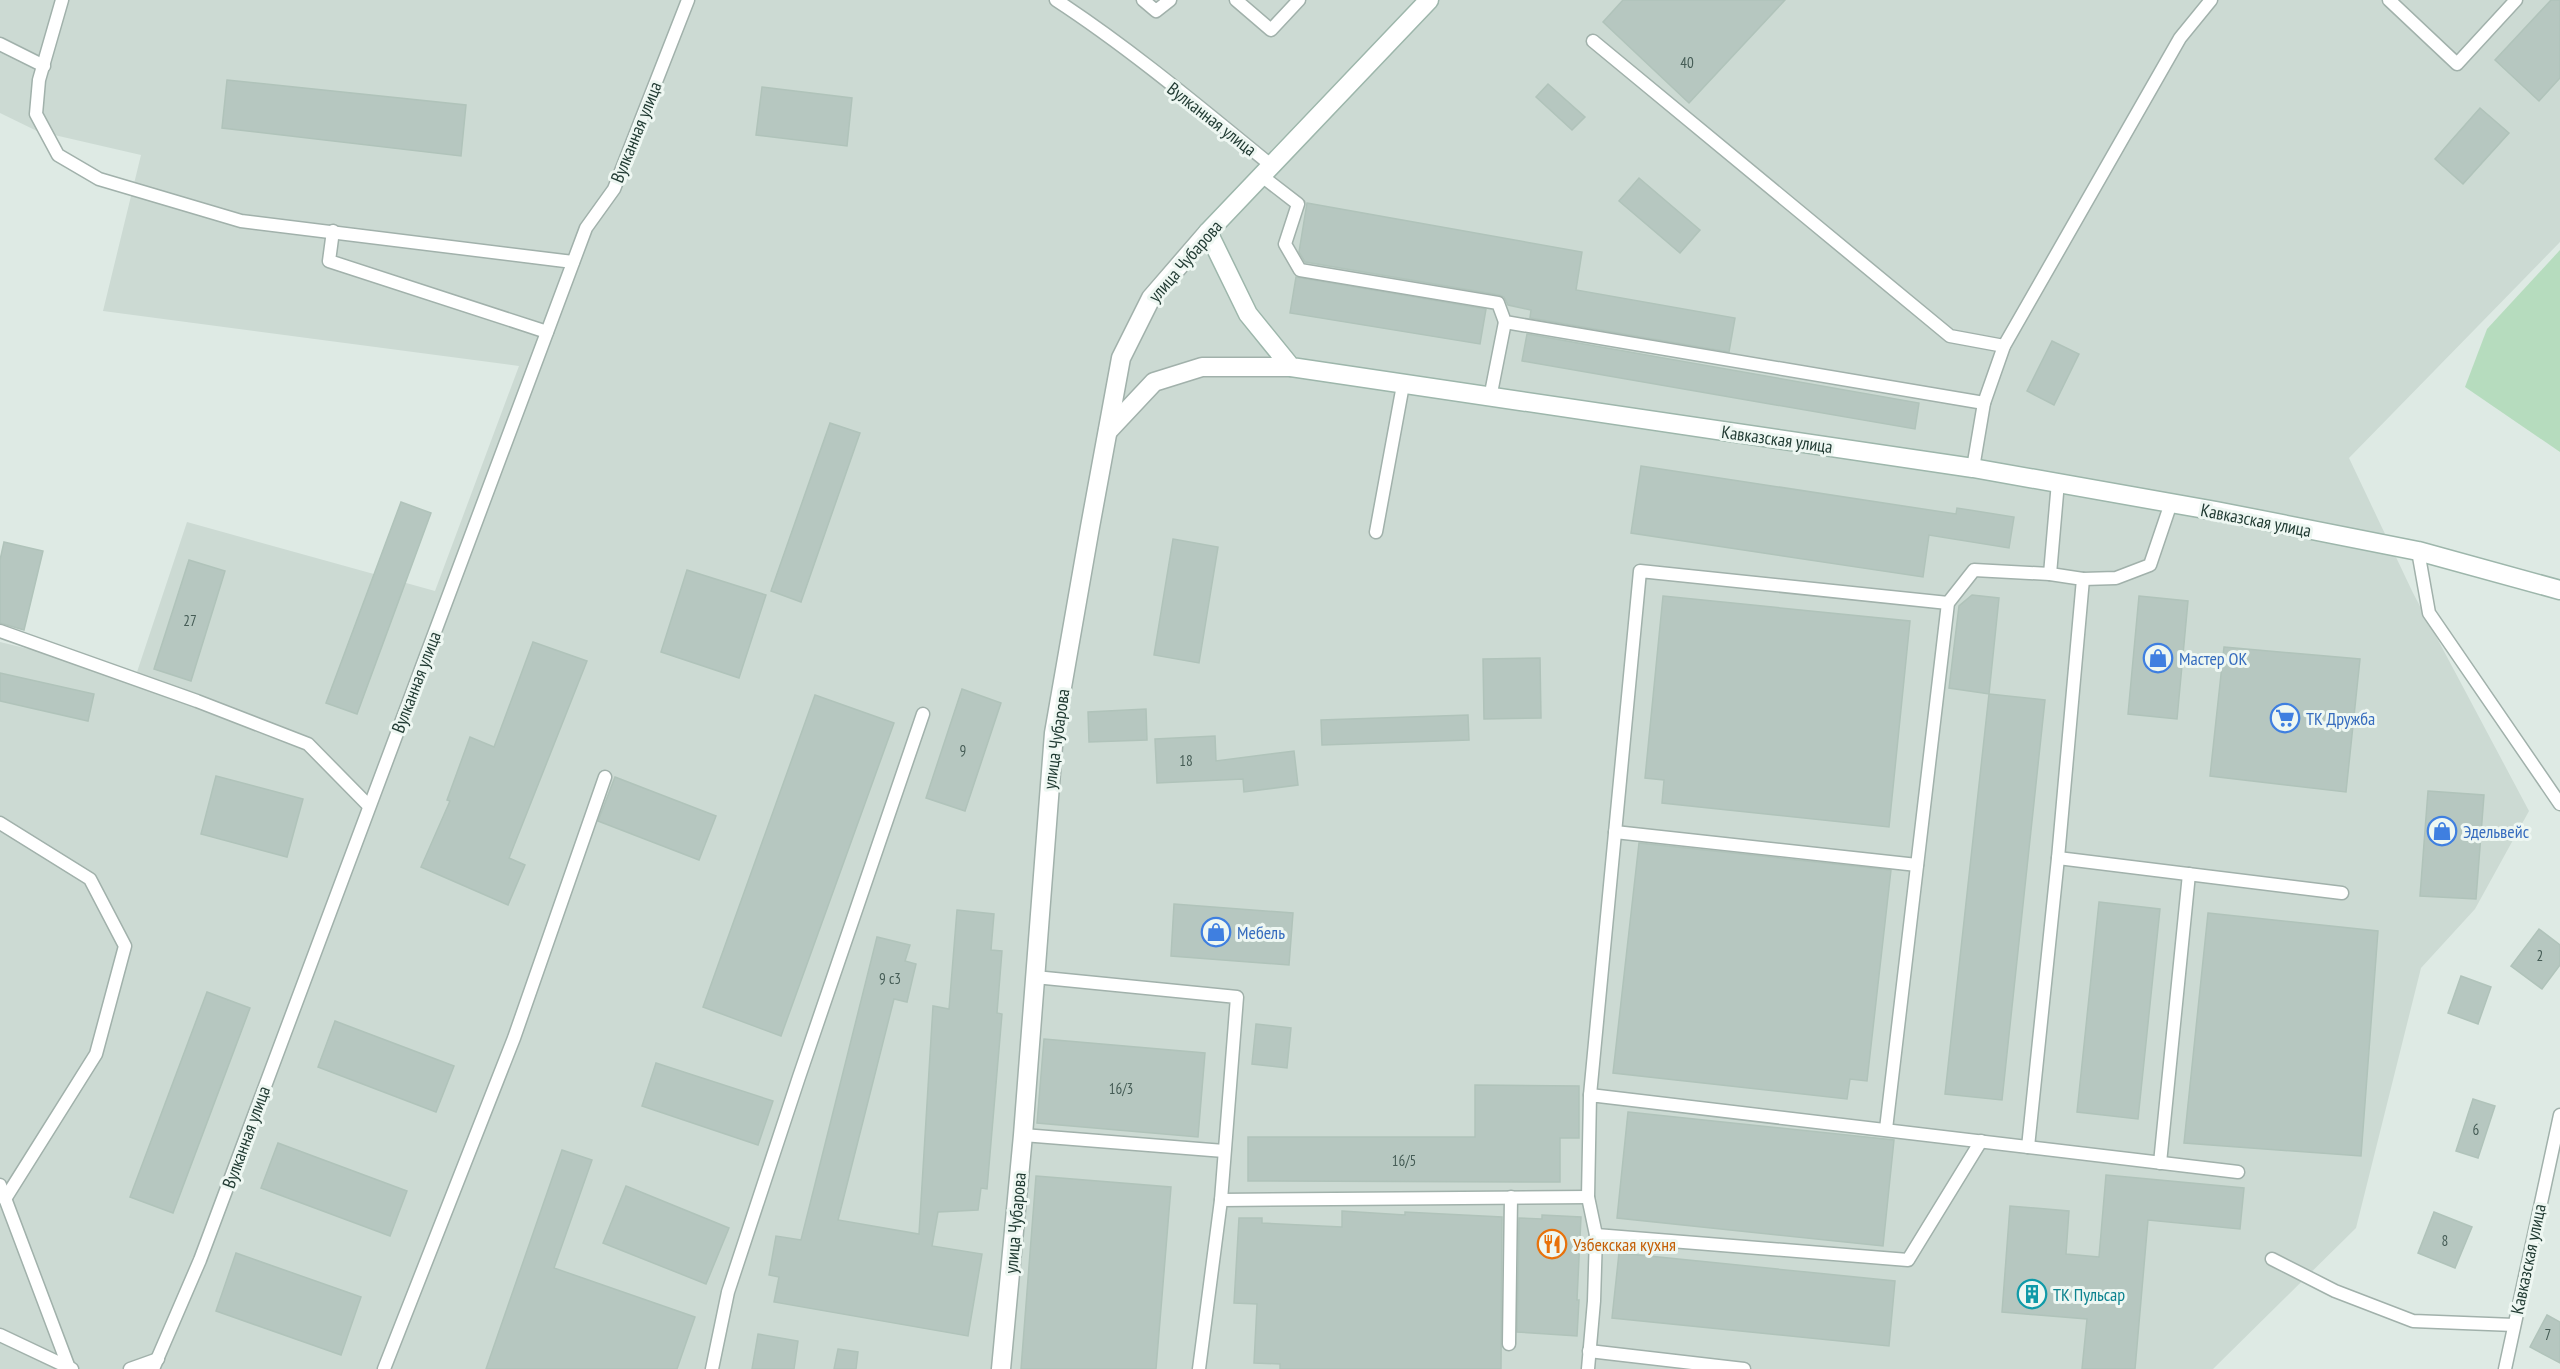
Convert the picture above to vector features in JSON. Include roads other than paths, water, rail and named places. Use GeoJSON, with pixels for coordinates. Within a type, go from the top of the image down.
{"type":"FeatureCollection","features":[{"type":"Feature","properties":{"kind":"main road","name":"Вулканная улица"},"geometry":{"type":"LineString","coordinates":[[1267,172],[1429,0]]}},
{"type":"Feature","properties":{"kind":"main road","name":"улица Чубарова"},"geometry":{"type":"LineString","coordinates":[[1001,1369],[1023,1135],[1054,733],[1120,358],[1151,298],[1208,232],[1267,172]]}},
{"type":"Feature","properties":{"kind":"main road"},"geometry":{"type":"LineString","coordinates":[[1208,232],[1248,314],[1291,367]]}},
{"type":"Feature","properties":{"kind":"main road","name":"Кавказская улица"},"geometry":{"type":"LineString","coordinates":[[1108,431],[1154,382],[1202,367],[1291,367],[2058,482],[2418,551],[2560,590]]}},
{"type":"Feature","properties":{"kind":"lane"},"geometry":{"type":"LineString","coordinates":[[62,0],[39,80],[36,114],[58,155],[99,179],[241,221],[573,262]]}},
{"type":"Feature","properties":{"kind":"lane","name":"Вулканная улица"},"geometry":{"type":"LineString","coordinates":[[155,1364],[200,1260],[586,228],[614,189],[688,0]]}},
{"type":"Feature","properties":{"kind":"lane","name":"Вулканная улица"},"geometry":{"type":"LineString","coordinates":[[1056,0],[1199,107],[1267,172]]}},
{"type":"Feature","properties":{"kind":"lane"},"geometry":{"type":"LineString","coordinates":[[1143,0],[1156,11],[1170,0]]}},
{"type":"Feature","properties":{"kind":"lane"},"geometry":{"type":"LineString","coordinates":[[1236,0],[1270,30],[1299,0]]}},
{"type":"Feature","properties":{"kind":"lane"},"geometry":{"type":"LineString","coordinates":[[1973,468],[1984,403],[2004,346],[2180,38],[2211,0]]}},
{"type":"Feature","properties":{"kind":"lane"},"geometry":{"type":"LineString","coordinates":[[2389,0],[2457,64],[2516,0]]}},
{"type":"Feature","properties":{"kind":"lane"},"geometry":{"type":"LineString","coordinates":[[1593,41],[1950,336],[2004,346]]}},
{"type":"Feature","properties":{"kind":"lane"},"geometry":{"type":"LineString","coordinates":[[0,44],[44,66]]}},
{"type":"Feature","properties":{"kind":"lane"},"geometry":{"type":"LineString","coordinates":[[1267,172],[1298,204],[1285,244],[1300,270],[1498,303],[1504,321],[1490,398]]}},
{"type":"Feature","properties":{"kind":"lane"},"geometry":{"type":"LineString","coordinates":[[333,231],[329,261],[547,332]]}},
{"type":"Feature","properties":{"kind":"lane"},"geometry":{"type":"LineString","coordinates":[[1504,321],[1984,403]]}},
{"type":"Feature","properties":{"kind":"lane"},"geometry":{"type":"LineString","coordinates":[[1376,532],[1403,385]]}},
{"type":"Feature","properties":{"kind":"lane"},"geometry":{"type":"LineString","coordinates":[[2050,574],[2058,482]]}},
{"type":"Feature","properties":{"kind":"lane"},"geometry":{"type":"LineString","coordinates":[[1886,1129],[1948,603],[1974,570],[2050,574],[2083,579],[2116,578],[2150,565],[2171,503]]}},
{"type":"Feature","properties":{"kind":"lane"},"geometry":{"type":"LineString","coordinates":[[2418,551],[2429,613],[2560,804]]}},
{"type":"Feature","properties":{"kind":"lane"},"geometry":{"type":"LineString","coordinates":[[1588,1369],[1594,1301],[1596,1235],[1588,1197],[1590,1095],[1640,571],[1948,603]]}},
{"type":"Feature","properties":{"kind":"lane"},"geometry":{"type":"LineString","coordinates":[[2028,1147],[2058,858],[2083,579]]}},
{"type":"Feature","properties":{"kind":"lane"},"geometry":{"type":"LineString","coordinates":[[0,632],[197,701],[308,744],[369,806]]}},
{"type":"Feature","properties":{"kind":"lane"},"geometry":{"type":"LineString","coordinates":[[711,1369],[728,1292],[923,714]]}},
{"type":"Feature","properties":{"kind":"lane"},"geometry":{"type":"LineString","coordinates":[[384,1369],[514,1038],[605,777]]}},
{"type":"Feature","properties":{"kind":"lane"},"geometry":{"type":"LineString","coordinates":[[0,823],[90,879],[125,946],[96,1054],[5,1198]]}},
{"type":"Feature","properties":{"kind":"lane"},"geometry":{"type":"LineString","coordinates":[[1615,832],[1917,865]]}},
{"type":"Feature","properties":{"kind":"lane"},"geometry":{"type":"LineString","coordinates":[[2058,858],[2342,893]]}},
{"type":"Feature","properties":{"kind":"lane"},"geometry":{"type":"LineString","coordinates":[[2160,1162],[2189,874]]}},
{"type":"Feature","properties":{"kind":"lane"},"geometry":{"type":"LineString","coordinates":[[1035,977],[1237,997],[1221,1200],[1199,1369]]}},
{"type":"Feature","properties":{"kind":"lane"},"geometry":{"type":"LineString","coordinates":[[1590,1095],[2238,1172]]}},
{"type":"Feature","properties":{"kind":"lane","name":"Кавказская улица"},"geometry":{"type":"LineString","coordinates":[[2505,1369],[2560,1115]]}},
{"type":"Feature","properties":{"kind":"lane"},"geometry":{"type":"LineString","coordinates":[[1023,1135],[1224,1151]]}},
{"type":"Feature","properties":{"kind":"lane"},"geometry":{"type":"LineString","coordinates":[[1596,1235],[1908,1260],[1981,1141]]}},
{"type":"Feature","properties":{"kind":"lane"},"geometry":{"type":"LineString","coordinates":[[0,1185],[70,1368]]}},
{"type":"Feature","properties":{"kind":"lane"},"geometry":{"type":"LineString","coordinates":[[1509,1344],[1511,1197]]}},
{"type":"Feature","properties":{"kind":"lane"},"geometry":{"type":"LineString","coordinates":[[1221,1200],[1588,1197]]}},
{"type":"Feature","properties":{"kind":"lane"},"geometry":{"type":"LineString","coordinates":[[2272,1259],[2335,1290],[2413,1322],[2514,1324]]}},
{"type":"Feature","properties":{"kind":"lane"},"geometry":{"type":"LineString","coordinates":[[0,1335],[70,1368]]}},
{"type":"Feature","properties":{"kind":"lane"},"geometry":{"type":"LineString","coordinates":[[1589,1351],[1744,1369]]}},
{"type":"Feature","properties":{"kind":"lane"},"geometry":{"type":"LineString","coordinates":[[130,1369],[155,1364]]}},
{"type":"Feature","properties":{"kind":"place","name":"Мастер ОК"},"geometry":{"type":"Point","coordinates":[2158,658]}},
{"type":"Feature","properties":{"kind":"place","name":"ТК Дружба"},"geometry":{"type":"Point","coordinates":[2285,718]}},
{"type":"Feature","properties":{"kind":"place","name":"Эдельвейс"},"geometry":{"type":"Point","coordinates":[2442,831]}},
{"type":"Feature","properties":{"kind":"place","name":"Мебель"},"geometry":{"type":"Point","coordinates":[1216,932]}},
{"type":"Feature","properties":{"kind":"place","name":"Узбекская кухня"},"geometry":{"type":"Point","coordinates":[1552,1244]}},
{"type":"Feature","properties":{"kind":"place","name":"ТК Пульсар"},"geometry":{"type":"Point","coordinates":[2032,1294]}}]}
